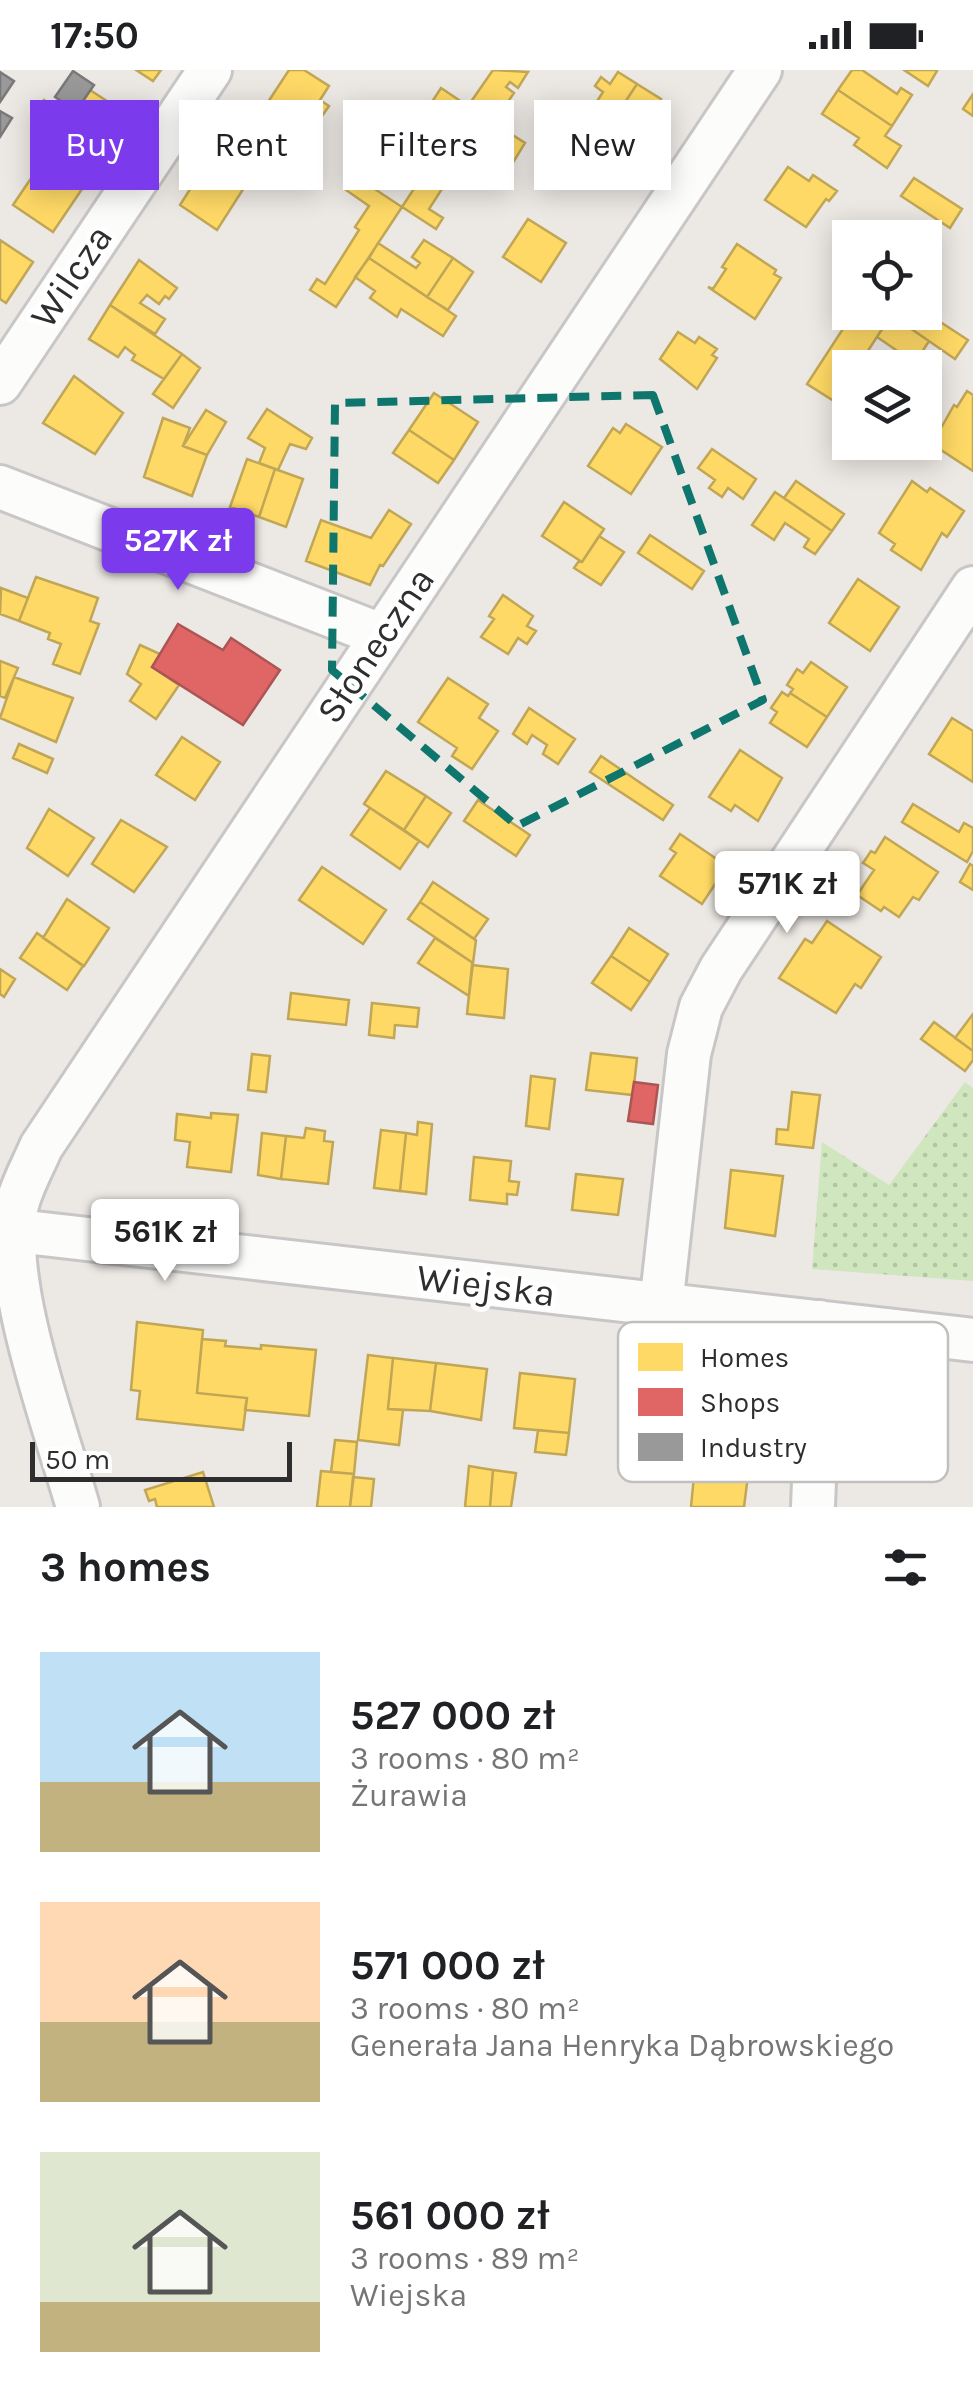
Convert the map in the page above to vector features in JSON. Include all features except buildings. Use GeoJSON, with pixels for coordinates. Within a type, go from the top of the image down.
{"type":"FeatureCollection","features":[{"type":"Feature","properties":{"kind":"street","name":"Wilcza"},"geometry":{"type":"LineString","coordinates":[[0,383],[210,70]]}},
{"type":"Feature","properties":{"kind":"street","name":"Słoneczna"},"geometry":{"type":"LineString","coordinates":[[78,1507],[25,1322],[7,1230],[41,1148],[760,70]]}},
{"type":"Feature","properties":{"kind":"street"},"geometry":{"type":"LineString","coordinates":[[2,492],[382,635]]}},
{"type":"Feature","properties":{"kind":"street"},"geometry":{"type":"LineString","coordinates":[[661,1306],[689,1054],[701,1007],[722,969],[973,588]]}},
{"type":"Feature","properties":{"kind":"street","name":"Wiejska"},"geometry":{"type":"LineString","coordinates":[[7,1230],[820,1322]]}},
{"type":"Feature","properties":{"kind":"street","name":"Wiejska"},"geometry":{"type":"LineString","coordinates":[[948,1337],[973,1340]]}},
{"type":"Feature","properties":{"kind":"street"},"geometry":{"type":"LineString","coordinates":[[813,1507],[814,1482]]}},
{"type":"Feature","properties":{"kind":"highlighted area"},"geometry":{"type":"Polygon","coordinates":[[[653,395],[763,700],[517,826],[332,670],[335,403],[653,395]]]}},
{"type":"Feature","properties":{"kind":"green space"},"geometry":{"type":"Polygon","coordinates":[[[965,1082],[973,1088],[973,1281],[812,1269],[822,1142],[889,1185],[965,1082]]]}}]}
